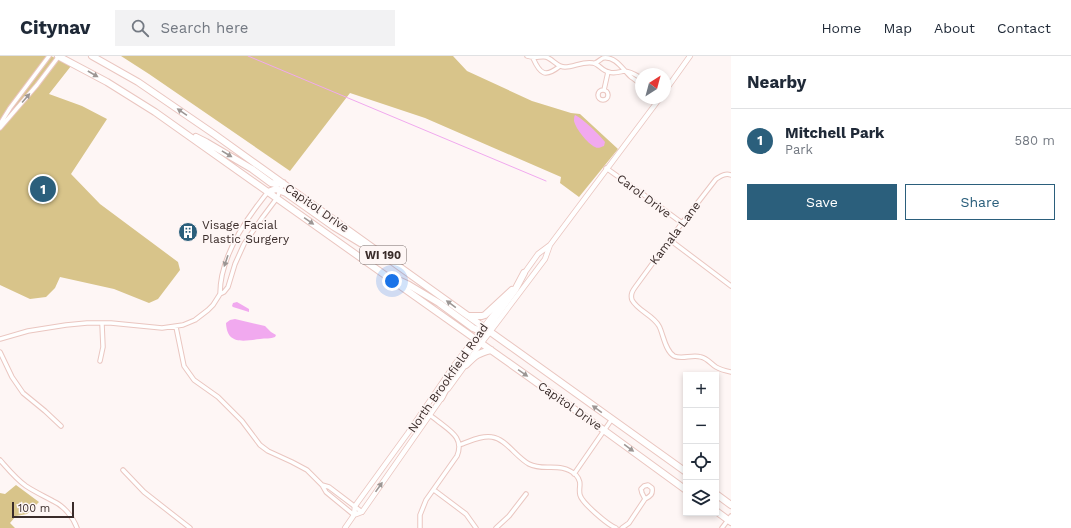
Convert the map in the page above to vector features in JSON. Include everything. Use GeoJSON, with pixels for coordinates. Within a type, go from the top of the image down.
{"type":"FeatureCollection","features":[{"type":"Feature","properties":{"kind":"main road","name":"Capitol Drive"},"geometry":{"type":"LineString","coordinates":[[59,56],[113,86],[155,112],[268,192]]}},
{"type":"Feature","properties":{"kind":"main road","name":"Capitol Drive"},"geometry":{"type":"LineString","coordinates":[[92,56],[152,91],[214,134],[391,260],[468,316],[485,331],[538,366],[683,470]]}},
{"type":"Feature","properties":{"kind":"main road"},"geometry":{"type":"LineString","coordinates":[[180,130],[206,142],[252,169],[271,183],[283,183]]}},
{"type":"Feature","properties":{"kind":"main road"},"geometry":{"type":"LineString","coordinates":[[268,192],[280,190],[286,193],[340,231],[391,260]]}},
{"type":"Feature","properties":{"kind":"main road","name":"WI 190"},"geometry":{"type":"LineString","coordinates":[[268,192],[277,198]]}},
{"type":"Feature","properties":{"kind":"main road","name":"Capitol Drive"},"geometry":{"type":"LineString","coordinates":[[277,198],[683,488]]}},
{"type":"Feature","properties":{"kind":"main road"},"geometry":{"type":"LineString","coordinates":[[380,271],[409,285],[439,303],[473,328],[485,331]]}},
{"type":"Feature","properties":{"kind":"main road"},"geometry":{"type":"LineString","coordinates":[[441,398],[456,369],[515,290],[524,273]]}},
{"type":"Feature","properties":{"kind":"main road"},"geometry":{"type":"LineString","coordinates":[[468,316],[485,316],[512,290]]}},
{"type":"Feature","properties":{"kind":"main road"},"geometry":{"type":"LineString","coordinates":[[466,365],[477,354],[491,350]]}},
{"type":"Feature","properties":{"kind":"main road"},"geometry":{"type":"LineString","coordinates":[[719,496],[731,505]]}},
{"type":"Feature","properties":{"kind":"main road"},"geometry":{"type":"LineString","coordinates":[[719,513],[730,519]]}},
{"type":"Feature","properties":{"kind":"street"},"geometry":{"type":"LineString","coordinates":[[0,124],[10,108],[49,56]]}},
{"type":"Feature","properties":{"kind":"street"},"geometry":{"type":"LineString","coordinates":[[0,128],[37,85],[59,56]]}},
{"type":"Feature","properties":{"kind":"street"},"geometry":{"type":"LineString","coordinates":[[527,56],[533,58],[546,57],[560,66],[566,67],[587,62],[595,63],[604,58],[609,58],[616,60],[635,80]]}},
{"type":"Feature","properties":{"kind":"street"},"geometry":{"type":"LineString","coordinates":[[671,82],[690,56]]}},
{"type":"Feature","properties":{"kind":"street"},"geometry":{"type":"LineString","coordinates":[[533,58],[538,69],[545,73],[549,73],[560,66]]}},
{"type":"Feature","properties":{"kind":"street"},"geometry":{"type":"LineString","coordinates":[[595,63],[602,70],[608,72],[617,73],[626,71],[635,74]]}},
{"type":"Feature","properties":{"kind":"street"},"geometry":{"type":"LineString","coordinates":[[604,90],[608,72]]}},
{"type":"Feature","properties":{"kind":"street","name":"North Brookfield Road"},"geometry":{"type":"LineString","coordinates":[[485,331],[545,259],[550,245],[654,104]]}},
{"type":"Feature","properties":{"kind":"street","name":"Carol Drive"},"geometry":{"type":"LineString","coordinates":[[606,168],[682,223]]}},
{"type":"Feature","properties":{"kind":"street","name":"Kamala Lane"},"geometry":{"type":"LineString","coordinates":[[729,174],[716,179],[631,294],[632,299],[637,306],[656,321],[670,353],[679,357],[702,357],[721,370],[731,372]]}},
{"type":"Feature","properties":{"kind":"street"},"geometry":{"type":"LineString","coordinates":[[0,339],[11,335],[66,325],[126,324],[161,328],[176,327],[202,315],[228,287],[244,244],[277,198],[283,183]]}},
{"type":"Feature","properties":{"kind":"street"},"geometry":{"type":"LineString","coordinates":[[220,294],[220,282],[226,262],[236,239],[252,212],[268,192],[283,183]]}},
{"type":"Feature","properties":{"kind":"street"},"geometry":{"type":"LineString","coordinates":[[236,239],[244,244]]}},
{"type":"Feature","properties":{"kind":"street"},"geometry":{"type":"LineString","coordinates":[[670,240],[731,286]]}},
{"type":"Feature","properties":{"kind":"street","name":"North Brookfield Road"},"geometry":{"type":"LineString","coordinates":[[485,331],[538,254],[550,245]]}},
{"type":"Feature","properties":{"kind":"street"},"geometry":{"type":"LineString","coordinates":[[100,361],[103,347],[102,324]]}},
{"type":"Feature","properties":{"kind":"street"},"geometry":{"type":"LineString","coordinates":[[176,327],[184,366],[194,380],[218,397],[242,421],[260,445],[268,452],[307,470],[322,485],[326,492],[354,515],[362,512],[329,487],[322,485]]}},
{"type":"Feature","properties":{"kind":"street","name":"North Brookfield Road"},"geometry":{"type":"LineString","coordinates":[[362,512],[441,398],[466,365],[477,340]]}},
{"type":"Feature","properties":{"kind":"street","name":"North Brookfield Road"},"geometry":{"type":"LineString","coordinates":[[345,528],[354,515],[355,506],[408,433],[454,364],[477,340]]}},
{"type":"Feature","properties":{"kind":"street"},"geometry":{"type":"LineString","coordinates":[[0,352],[12,377],[23,393],[61,426]]}},
{"type":"Feature","properties":{"kind":"street"},"geometry":{"type":"LineString","coordinates":[[420,528],[420,515],[426,500],[459,451],[457,437],[453,432],[423,411]]}},
{"type":"Feature","properties":{"kind":"street"},"geometry":{"type":"LineString","coordinates":[[574,474],[612,419]]}},
{"type":"Feature","properties":{"kind":"street"},"geometry":{"type":"LineString","coordinates":[[459,445],[482,437],[491,436],[500,440],[529,464],[565,469],[574,474],[579,480],[579,495],[582,501],[609,524],[616,528]]}},
{"type":"Feature","properties":{"kind":"street"},"geometry":{"type":"LineString","coordinates":[[0,460],[26,486],[60,505],[68,513],[77,528]]}},
{"type":"Feature","properties":{"kind":"street"},"geometry":{"type":"LineString","coordinates":[[123,470],[144,492],[190,528]]}},
{"type":"Feature","properties":{"kind":"street"},"geometry":{"type":"LineString","coordinates":[[434,490],[461,510],[476,528]]}},
{"type":"Feature","properties":{"kind":"street"},"geometry":{"type":"LineString","coordinates":[[496,528],[509,516],[526,494]]}},
{"type":"Feature","properties":{"kind":"street"},"geometry":{"type":"LineString","coordinates":[[622,528],[629,523],[645,499]]}},
{"type":"Feature","properties":{"kind":"street"},"geometry":{"type":"LineString","coordinates":[[722,528],[730,519]]}},
{"type":"Feature","properties":{"kind":"shaded area"},"geometry":{"type":"Polygon","coordinates":[[[0,56],[51,56],[71,66],[49,94],[82,106],[107,119],[71,174],[100,204],[178,262],[180,270],[158,299],[149,303],[114,289],[60,277],[55,288],[46,297],[30,299],[0,285],[0,56]]]}},
{"type":"Feature","properties":{"kind":"shaded area"},"geometry":{"type":"Polygon","coordinates":[[[121,56],[453,56],[467,71],[532,101],[571,113],[580,114],[618,149],[579,197],[560,183],[561,177],[425,118],[350,93],[290,171],[121,56]]]}},
{"type":"Feature","properties":{"kind":"shaded area"},"geometry":{"type":"Polygon","coordinates":[[[575,115],[599,135],[605,142],[604,146],[596,148],[585,139],[575,124],[575,115]]]}},
{"type":"Feature","properties":{"kind":"shaded area"},"geometry":{"type":"Polygon","coordinates":[[[237,302],[249,309],[249,312],[232,306],[233,303],[237,302]]]}},
{"type":"Feature","properties":{"kind":"shaded area"},"geometry":{"type":"Polygon","coordinates":[[[235,319],[265,326],[276,335],[272,338],[242,341],[237,340],[229,335],[226,323],[235,319]]]}},
{"type":"Feature","properties":{"kind":"shaded area"},"geometry":{"type":"Polygon","coordinates":[[[16,485],[39,502],[27,514],[16,516],[10,523],[15,528],[0,528],[0,493],[5,494],[16,485]]]}},
{"type":"Feature","properties":{"kind":"waterway"},"geometry":{"type":"LineString","coordinates":[[248,56],[546,181]]}},
{"type":"Feature","properties":{"kind":"place","name":"Mitchell Park"},"geometry":{"type":"Point","coordinates":[43,189]}},
{"type":"Feature","properties":{"kind":"place","name":"Visage Facial Plastic Surgery"},"geometry":{"type":"Point","coordinates":[188,232]}}]}
